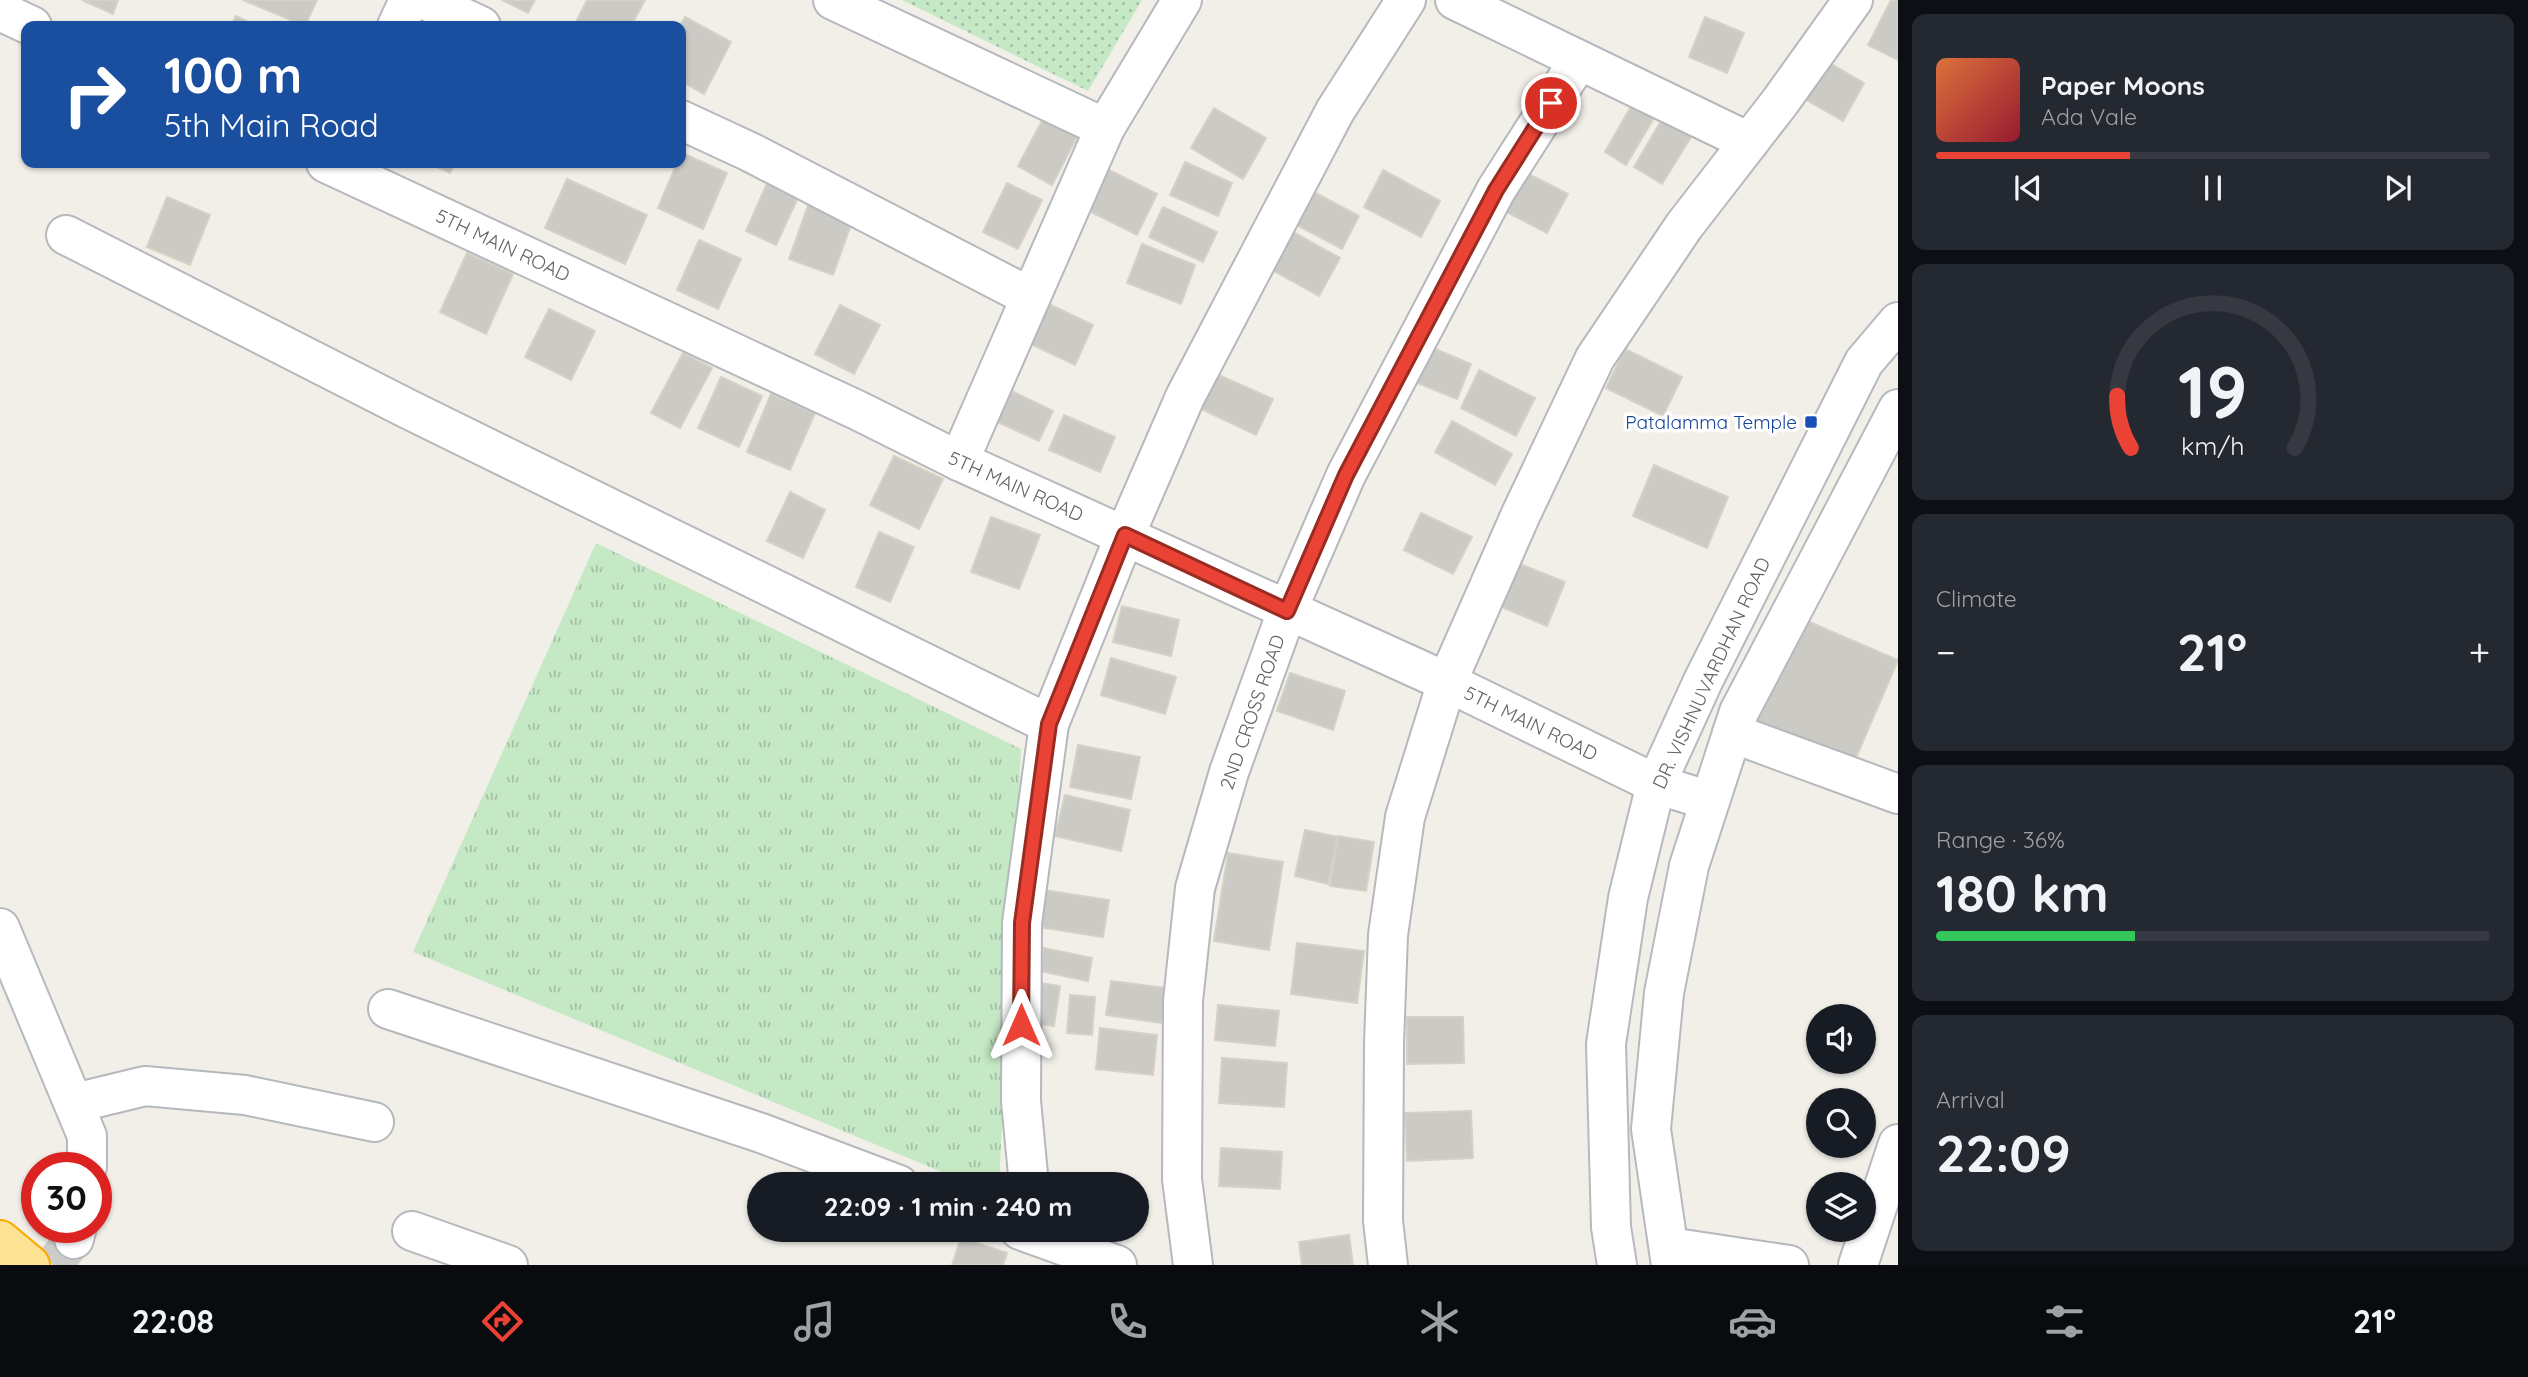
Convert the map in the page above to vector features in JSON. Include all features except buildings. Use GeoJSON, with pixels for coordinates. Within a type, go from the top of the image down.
{"type":"FeatureCollection","features":[{"type":"Feature","properties":{"kind":"highway"},"geometry":{"type":"LineString","coordinates":[[0,1240],[30,1265]]}},
{"type":"Feature","properties":{"kind":"street"},"geometry":{"type":"LineString","coordinates":[[399,21],[409,0]]}},
{"type":"Feature","properties":{"kind":"street"},"geometry":{"type":"LineString","coordinates":[[425,0],[470,21]]}},
{"type":"Feature","properties":{"kind":"street"},"geometry":{"type":"LineString","coordinates":[[832,0],[1105,128]]}},
{"type":"Feature","properties":{"kind":"street"},"geometry":{"type":"LineString","coordinates":[[959,461],[1105,128],[1182,0]]}},
{"type":"Feature","properties":{"kind":"street"},"geometry":{"type":"LineString","coordinates":[[1028,1172],[1021,1101],[1022,923],[1049,724],[1125,535],[1191,385],[1335,111],[1406,0]]}},
{"type":"Feature","properties":{"kind":"street"},"geometry":{"type":"LineString","coordinates":[[1455,0],[1749,142]]}},
{"type":"Feature","properties":{"kind":"street"},"geometry":{"type":"LineString","coordinates":[[1388,1265],[1384,1221],[1384,1043],[1388,935],[1405,817],[1447,682],[1521,514],[1595,358],[1684,226],[1853,0]]}},
{"type":"Feature","properties":{"kind":"street"},"geometry":{"type":"LineString","coordinates":[[0,11],[21,21]]}},
{"type":"Feature","properties":{"kind":"street","name":"2ND CROSS ROAD"},"geometry":{"type":"LineString","coordinates":[[1193,1265],[1182,1179],[1183,1001],[1195,887],[1229,772],[1287,611],[1346,475],[1496,190],[1579,60]]}},
{"type":"Feature","properties":{"kind":"street"},"geometry":{"type":"LineString","coordinates":[[686,122],[750,152],[1030,297]]}},
{"type":"Feature","properties":{"kind":"street","name":"5TH MAIN ROAD"},"geometry":{"type":"LineString","coordinates":[[342,168],[859,411],[959,461],[1447,682],[1656,784],[1710,802]]}},
{"type":"Feature","properties":{"kind":"street"},"geometry":{"type":"LineString","coordinates":[[66,235],[418,414],[1049,724]]}},
{"type":"Feature","properties":{"kind":"street","name":"DR. VISHNUVARDHAN ROAD"},"geometry":{"type":"LineString","coordinates":[[1616,1265],[1611,1227],[1606,1044],[1628,898],[1656,784],[1703,681],[1864,362],[1898,322]]}},
{"type":"Feature","properties":{"kind":"street"},"geometry":{"type":"LineString","coordinates":[[1790,1265],[1670,1256],[1651,1129],[1664,993],[1689,866],[1739,712],[1898,409]]}},
{"type":"Feature","properties":{"kind":"street"},"geometry":{"type":"LineString","coordinates":[[1732,733],[1898,794]]}},
{"type":"Feature","properties":{"kind":"street"},"geometry":{"type":"LineString","coordinates":[[0,928],[75,1103],[87,1136],[87,1152]]}},
{"type":"Feature","properties":{"kind":"street"},"geometry":{"type":"LineString","coordinates":[[388,1009],[761,1133],[864,1172]]}},
{"type":"Feature","properties":{"kind":"street"},"geometry":{"type":"LineString","coordinates":[[75,1103],[145,1086],[245,1094],[374,1122]]}},
{"type":"Feature","properties":{"kind":"street"},"geometry":{"type":"LineString","coordinates":[[1858,1265],[1898,1144]]}},
{"type":"Feature","properties":{"kind":"street"},"geometry":{"type":"LineString","coordinates":[[412,1231],[508,1265]]}},
{"type":"Feature","properties":{"kind":"street"},"geometry":{"type":"LineString","coordinates":[[1056,1242],[1117,1265]]}},
{"type":"Feature","properties":{"kind":"green space"},"geometry":{"type":"Polygon","coordinates":[[[902,0],[1142,0],[1088,91],[902,0]]]}},
{"type":"Feature","properties":{"kind":"green space"},"geometry":{"type":"Polygon","coordinates":[[[596,543],[1021,749],[1000,1172],[942,1172],[413,952],[596,543]]]}},
{"type":"Feature","properties":{"kind":"tunnel"},"geometry":{"type":"LineString","coordinates":[[53,1265],[71,1243]]}},
{"type":"Feature","properties":{"kind":"place","name":"Patalamma Temple"},"geometry":{"type":"Point","coordinates":[1811,422]}},
{"type":"Feature","properties":{"kind":"route"},"geometry":{"type":"LineString","coordinates":[[1021,1025],[1022,923],[1049,724],[1125,535],[1287,611],[1346,475],[1496,190],[1551,103]]}}]}
